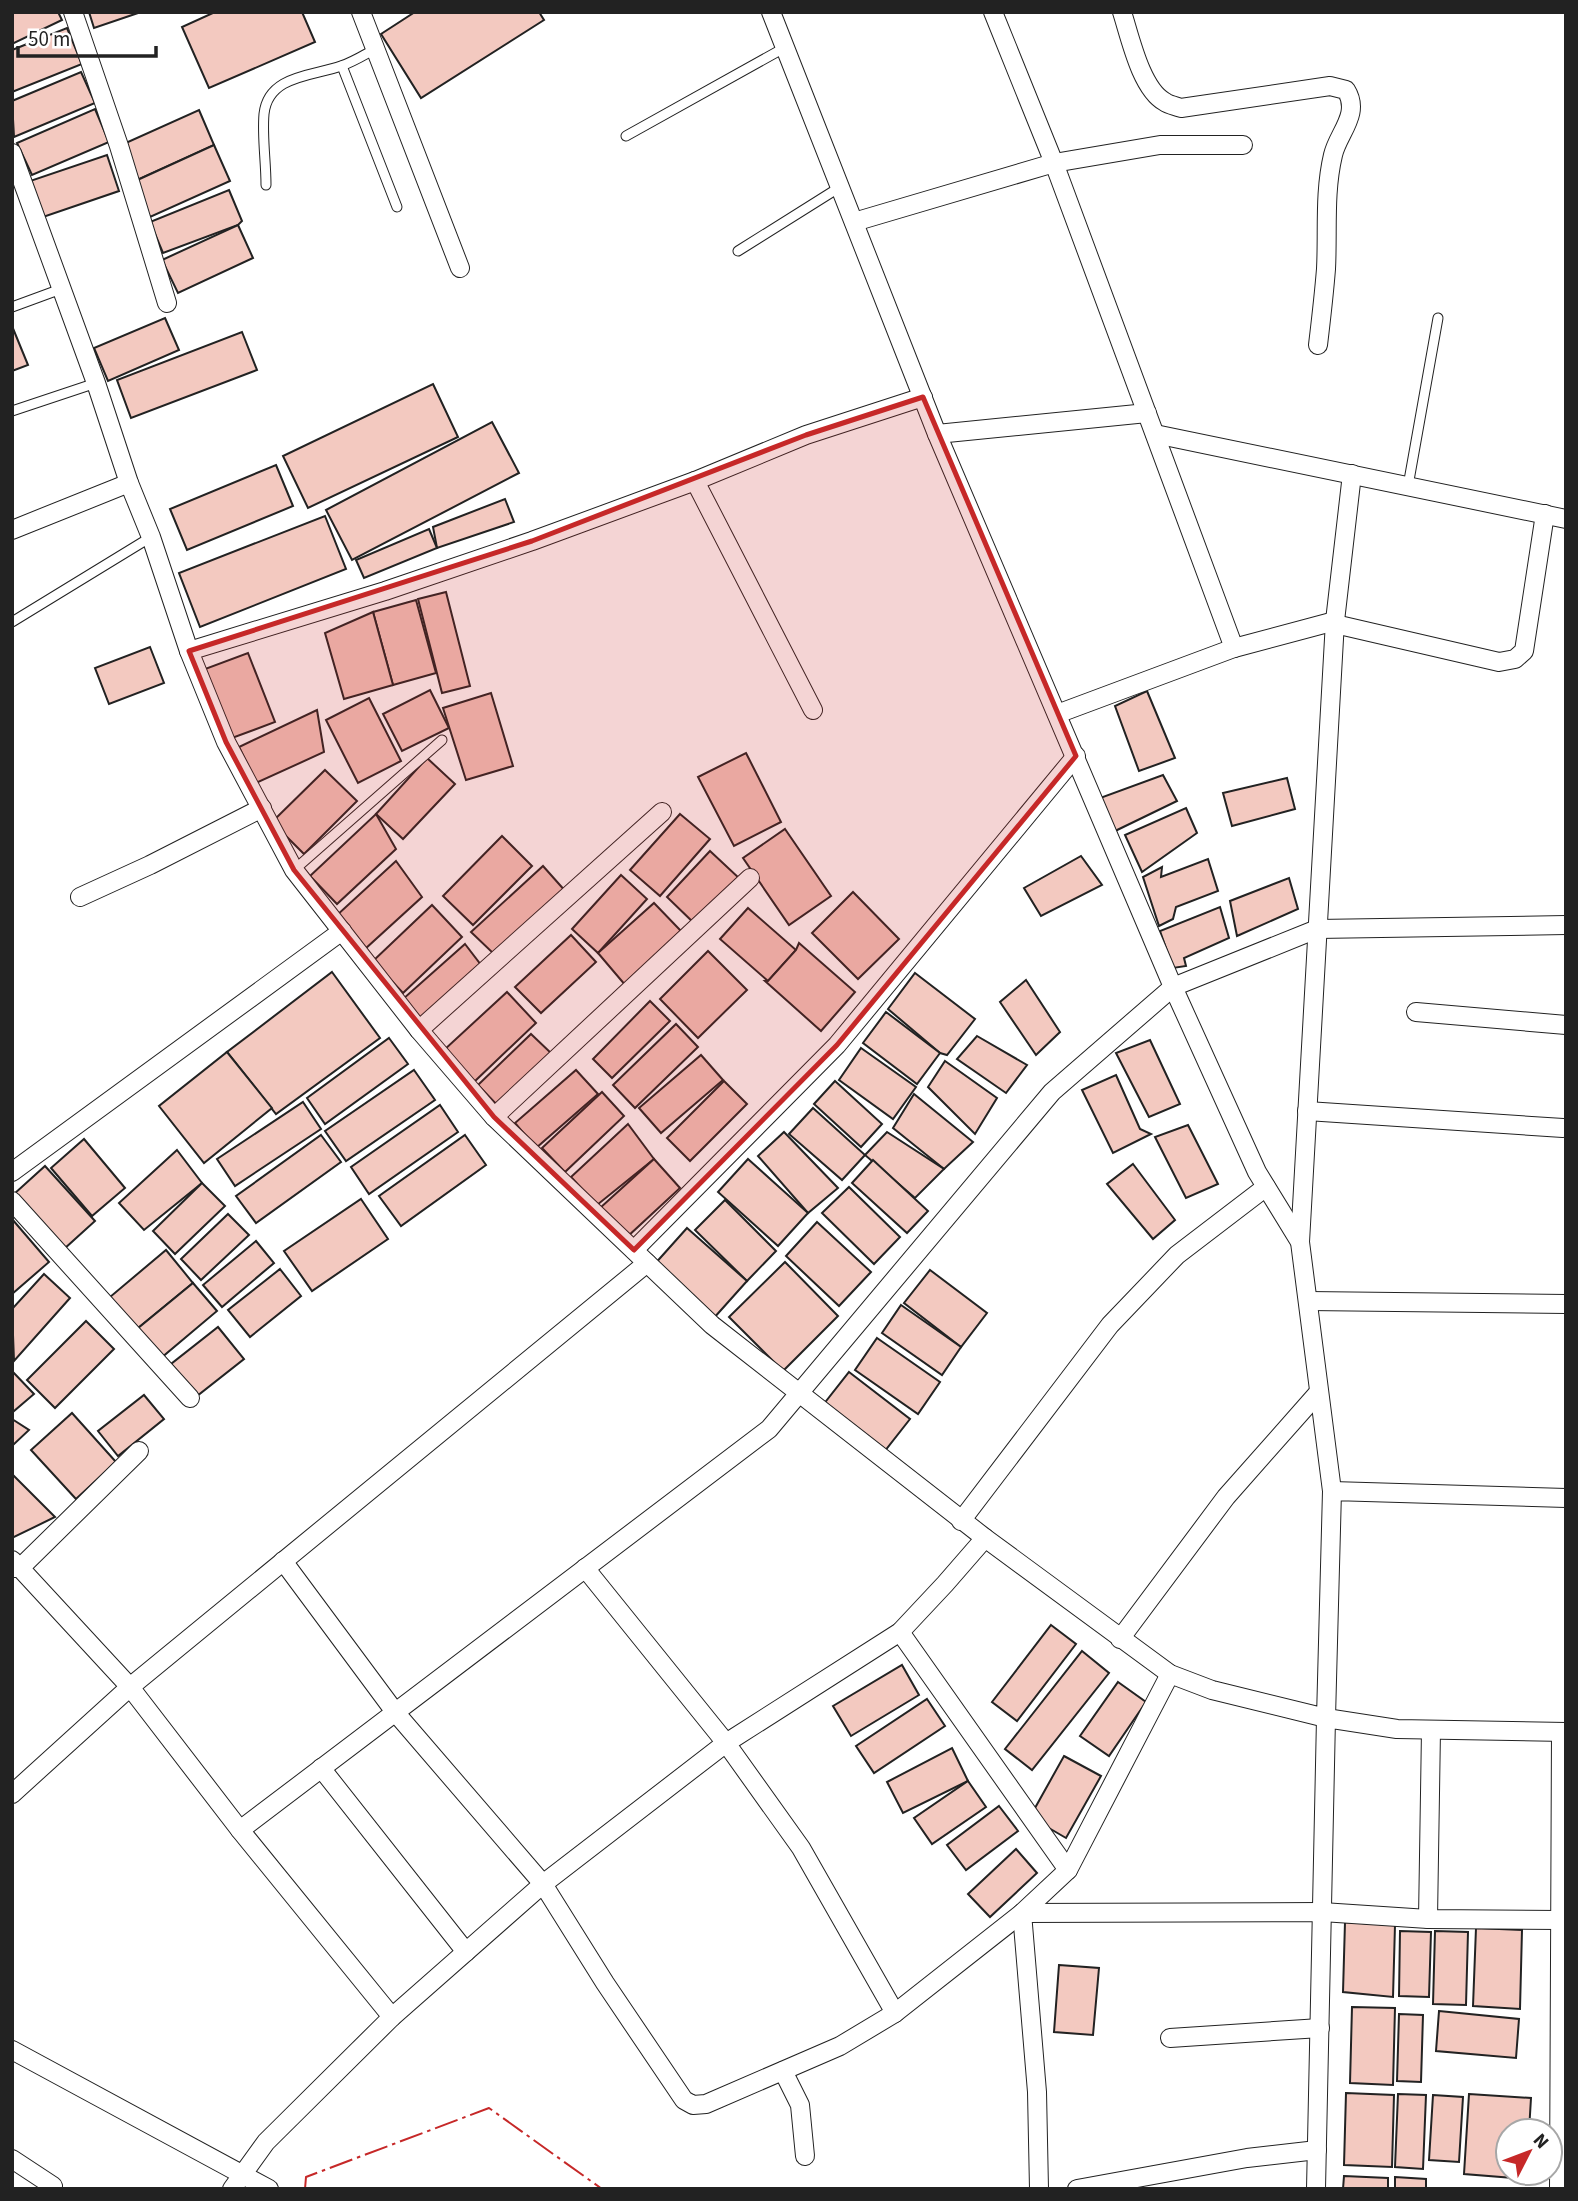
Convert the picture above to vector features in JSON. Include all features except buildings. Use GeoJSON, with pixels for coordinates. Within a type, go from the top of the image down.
{"type":"FeatureCollection","features":[{"type":"Feature","properties":{"kind":"street"},"geometry":{"type":"LineString","coordinates":[[73,12],[119,146],[167,303]]}},
{"type":"Feature","properties":{"kind":"street"},"geometry":{"type":"LineString","coordinates":[[361,12],[460,268]]}},
{"type":"Feature","properties":{"kind":"street"},"geometry":{"type":"LineString","coordinates":[[771,12],[937,434],[1173,987],[1256,1172],[1300,1242]]}},
{"type":"Feature","properties":{"kind":"street"},"geometry":{"type":"LineString","coordinates":[[993,12],[1054,163],[1234,648]]}},
{"type":"Feature","properties":{"kind":"street"},"geometry":{"type":"LineString","coordinates":[[1122,12],[1136,58],[1153,92],[1165,102],[1181,108],[1330,86],[1346,90],[1351,99],[1351,109],[1345,130],[1333,152],[1329,178],[1326,268],[1318,345]]}},
{"type":"Feature","properties":{"kind":"street"},"geometry":{"type":"LineString","coordinates":[[854,222],[1054,163],[1160,145],[1244,145]]}},
{"type":"Feature","properties":{"kind":"street"},"geometry":{"type":"LineString","coordinates":[[12,153],[96,383],[189,651],[226,742],[294,870],[419,1030],[495,1116],[712,1325],[961,1521],[1170,1674],[1212,1690],[1326,1718],[1397,1729],[1563,1732],[1559,2189]]}},
{"type":"Feature","properties":{"kind":"street"},"geometry":{"type":"LineString","coordinates":[[189,651],[385,591],[695,481],[806,435],[923,397]]}},
{"type":"Feature","properties":{"kind":"street"},"geometry":{"type":"LineString","coordinates":[[937,434],[1147,413]]}},
{"type":"Feature","properties":{"kind":"street"},"geometry":{"type":"LineString","coordinates":[[1155,435],[1566,519]]}},
{"type":"Feature","properties":{"kind":"street"},"geometry":{"type":"LineString","coordinates":[[1316,2189],[1332,1491],[1300,1242],[1335,622],[1352,474]]}},
{"type":"Feature","properties":{"kind":"street"},"geometry":{"type":"LineString","coordinates":[[695,481],[813,710]]}},
{"type":"Feature","properties":{"kind":"street"},"geometry":{"type":"LineString","coordinates":[[12,530],[129,483]]}},
{"type":"Feature","properties":{"kind":"street"},"geometry":{"type":"LineString","coordinates":[[1057,714],[1234,648],[1335,622],[1499,662],[1515,659],[1524,651],[1545,514]]}},
{"type":"Feature","properties":{"kind":"street"},"geometry":{"type":"LineString","coordinates":[[12,1794],[130,1687],[283,1561],[640,1256],[837,1045],[1076,756]]}},
{"type":"Feature","properties":{"kind":"street"},"geometry":{"type":"LineString","coordinates":[[80,897],[150,865],[262,807]]}},
{"type":"Feature","properties":{"kind":"street"},"geometry":{"type":"LineString","coordinates":[[419,1030],[662,812]]}},
{"type":"Feature","properties":{"kind":"street"},"geometry":{"type":"LineString","coordinates":[[495,1116],[750,878]]}},
{"type":"Feature","properties":{"kind":"street"},"geometry":{"type":"LineString","coordinates":[[240,1830],[769,1429],[1052,1092],[1173,987],[1317,929],[1566,925]]}},
{"type":"Feature","properties":{"kind":"street"},"geometry":{"type":"LineString","coordinates":[[12,1172],[342,931]]}},
{"type":"Feature","properties":{"kind":"street"},"geometry":{"type":"LineString","coordinates":[[1416,1012],[1566,1025]]}},
{"type":"Feature","properties":{"kind":"street"},"geometry":{"type":"LineString","coordinates":[[1307,1111],[1563,1128]]}},
{"type":"Feature","properties":{"kind":"street"},"geometry":{"type":"LineString","coordinates":[[961,1521],[1110,1325],[1177,1255],[1266,1187]]}},
{"type":"Feature","properties":{"kind":"street"},"geometry":{"type":"LineString","coordinates":[[12,1201],[190,1398]]}},
{"type":"Feature","properties":{"kind":"street"},"geometry":{"type":"LineString","coordinates":[[1308,1301],[1566,1304]]}},
{"type":"Feature","properties":{"kind":"street"},"geometry":{"type":"LineString","coordinates":[[1120,1639],[1226,1497],[1318,1393]]}},
{"type":"Feature","properties":{"kind":"street"},"geometry":{"type":"LineString","coordinates":[[139,1451],[15,1566],[130,1687],[240,1830],[392,2017]]}},
{"type":"Feature","properties":{"kind":"street"},"geometry":{"type":"LineString","coordinates":[[1332,1491],[1566,1498]]}},
{"type":"Feature","properties":{"kind":"street"},"geometry":{"type":"LineString","coordinates":[[237,2182],[266,2143],[392,2017],[543,1884],[726,1743],[900,1632],[985,1538]]}},
{"type":"Feature","properties":{"kind":"street"},"geometry":{"type":"LineString","coordinates":[[283,1561],[395,1712],[543,1884],[605,1983],[684,2100],[694,2105],[706,2104],[840,2046],[895,2013],[1022,1913],[1068,1870],[1170,1674]]}},
{"type":"Feature","properties":{"kind":"street"},"geometry":{"type":"LineString","coordinates":[[585,1569],[726,1743],[801,1848],[895,2013]]}},
{"type":"Feature","properties":{"kind":"street"},"geometry":{"type":"LineString","coordinates":[[900,1632],[1068,1870]]}},
{"type":"Feature","properties":{"kind":"street"},"geometry":{"type":"LineString","coordinates":[[1429,1919],[1431,1730]]}},
{"type":"Feature","properties":{"kind":"street"},"geometry":{"type":"LineString","coordinates":[[321,1768],[466,1952]]}},
{"type":"Feature","properties":{"kind":"street"},"geometry":{"type":"LineString","coordinates":[[1022,1913],[1322,1912],[1429,1919],[1560,1920]]}},
{"type":"Feature","properties":{"kind":"street"},"geometry":{"type":"LineString","coordinates":[[1022,1913],[1037,2092],[1039,2189]]}},
{"type":"Feature","properties":{"kind":"street"},"geometry":{"type":"LineString","coordinates":[[1170,2038],[1320,2028]]}},
{"type":"Feature","properties":{"kind":"street"},"geometry":{"type":"LineString","coordinates":[[12,2050],[237,2182],[269,2189]]}},
{"type":"Feature","properties":{"kind":"street"},"geometry":{"type":"LineString","coordinates":[[783,2071],[800,2105],[805,2156]]}},
{"type":"Feature","properties":{"kind":"street"},"geometry":{"type":"LineString","coordinates":[[1077,2189],[1247,2158],[1317,2150]]}},
{"type":"Feature","properties":{"kind":"street"},"geometry":{"type":"LineString","coordinates":[[12,2159],[53,2186]]}},
{"type":"Feature","properties":{"kind":"lane"},"geometry":{"type":"LineString","coordinates":[[626,136],[784,48]]}},
{"type":"Feature","properties":{"kind":"lane"},"geometry":{"type":"LineString","coordinates":[[266,185],[264,112],[276,87],[304,75],[342,66],[375,49]]}},
{"type":"Feature","properties":{"kind":"lane"},"geometry":{"type":"LineString","coordinates":[[342,66],[397,206]]}},
{"type":"Feature","properties":{"kind":"lane"},"geometry":{"type":"LineString","coordinates":[[738,251],[840,187]]}},
{"type":"Feature","properties":{"kind":"lane"},"geometry":{"type":"LineString","coordinates":[[12,307],[61,289]]}},
{"type":"Feature","properties":{"kind":"lane"},"geometry":{"type":"LineString","coordinates":[[1408,486],[1438,318]]}},
{"type":"Feature","properties":{"kind":"lane"},"geometry":{"type":"LineString","coordinates":[[12,411],[96,383]]}},
{"type":"Feature","properties":{"kind":"lane"},"geometry":{"type":"LineString","coordinates":[[12,622],[150,537]]}},
{"type":"Feature","properties":{"kind":"lane"},"geometry":{"type":"LineString","coordinates":[[294,870],[442,740]]}},
{"type":"Feature","properties":{"kind":"highlighted area"},"geometry":{"type":"Polygon","coordinates":[[[923,397],[1076,756],[837,1045],[634,1250],[494,1117],[294,870],[226,742],[189,651],[532,541],[806,435],[923,397]]]}},
{"type":"Feature","properties":{"kind":"power"},"geometry":{"type":"LineString","coordinates":[[305,2189],[306,2177],[489,2108],[602,2189]]}}]}
